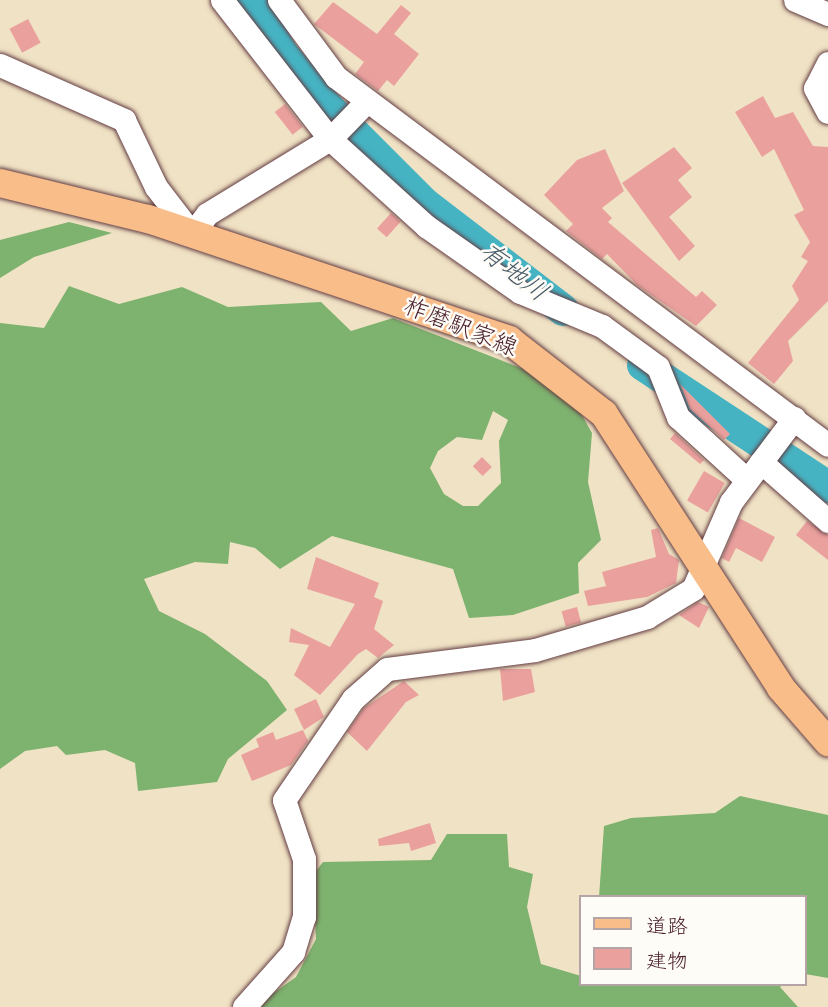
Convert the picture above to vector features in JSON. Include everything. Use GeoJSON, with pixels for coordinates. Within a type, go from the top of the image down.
{"type":"FeatureCollection","features":[{"type":"Feature","properties":{"kind":"main road","name":"柞磨駅家線"},"geometry":{"type":"LineString","coordinates":[[0,183],[77,198],[509,340],[604,414],[781,688],[828,742]]}},
{"type":"Feature","properties":{"kind":"street"},"geometry":{"type":"LineString","coordinates":[[222,0],[330,139],[426,226],[520,292],[602,326],[658,366],[678,417],[828,521]]}},
{"type":"Feature","properties":{"kind":"street"},"geometry":{"type":"LineString","coordinates":[[795,0],[828,14]]}},
{"type":"Feature","properties":{"kind":"street"},"geometry":{"type":"LineString","coordinates":[[280,1],[305,43],[367,101],[790,422],[828,445]]}},
{"type":"Feature","properties":{"kind":"street"},"geometry":{"type":"LineString","coordinates":[[0,48],[8,68],[124,120],[156,187],[192,234],[207,214],[330,139],[367,101]]}},
{"type":"Feature","properties":{"kind":"street"},"geometry":{"type":"LineString","coordinates":[[828,63],[815,88],[828,113]]}},
{"type":"Feature","properties":{"kind":"street"},"geometry":{"type":"LineString","coordinates":[[244,1007],[293,952],[304,917],[304,859],[284,800],[353,699],[387,669],[535,650],[648,617],[692,589],[701,566],[754,471],[790,422]]}},
{"type":"Feature","properties":{"kind":"green space"},"geometry":{"type":"Polygon","coordinates":[[[69,222],[112,233],[34,257],[0,278],[0,240],[69,222]]]}},
{"type":"Feature","properties":{"kind":"green space"},"geometry":{"type":"Polygon","coordinates":[[[69,286],[119,304],[182,287],[228,307],[321,302],[351,331],[393,318],[536,374],[579,410],[592,433],[588,482],[601,540],[578,563],[579,593],[513,615],[469,618],[453,569],[332,536],[280,569],[255,548],[230,542],[228,564],[195,562],[144,579],[159,611],[205,634],[267,681],[287,710],[228,759],[217,782],[138,791],[135,763],[105,750],[66,755],[57,746],[25,751],[0,769],[0,323],[44,328],[69,286]],[[493,411],[482,440],[457,437],[438,451],[430,468],[444,494],[463,506],[478,506],[501,483],[499,441],[508,420],[493,411]]]}},
{"type":"Feature","properties":{"kind":"green space"},"geometry":{"type":"Polygon","coordinates":[[[740,796],[828,815],[828,978],[807,974],[807,895],[599,895],[604,826],[631,818],[715,813],[740,796]]]}},
{"type":"Feature","properties":{"kind":"green space"},"geometry":{"type":"Polygon","coordinates":[[[447,834],[507,834],[509,867],[533,874],[527,907],[541,964],[580,976],[580,986],[781,986],[798,1007],[254,1007],[296,977],[316,939],[313,875],[323,862],[431,860],[447,834]]]}},
{"type":"Feature","properties":{"kind":"building"},"geometry":{"type":"Polygon","coordinates":[[[333,2],[377,34],[401,5],[411,13],[394,34],[419,54],[394,86],[387,80],[378,91],[355,74],[364,62],[314,24],[333,2]]]}},
{"type":"Feature","properties":{"kind":"building"},"geometry":{"type":"Polygon","coordinates":[[[28,19],[41,43],[22,53],[9,29],[28,19]]]}},
{"type":"Feature","properties":{"kind":"building"},"geometry":{"type":"Polygon","coordinates":[[[763,96],[775,118],[793,112],[813,146],[828,147],[828,301],[788,341],[793,361],[774,384],[748,363],[799,300],[792,286],[808,261],[801,257],[810,242],[794,215],[804,210],[774,149],[762,157],[735,112],[763,96]]]}},
{"type":"Feature","properties":{"kind":"building"},"geometry":{"type":"Polygon","coordinates":[[[285,104],[303,127],[293,135],[275,112],[285,104]]]}},
{"type":"Feature","properties":{"kind":"building"},"geometry":{"type":"Polygon","coordinates":[[[674,147],[692,168],[678,180],[692,197],[669,217],[695,246],[679,261],[622,183],[674,147]]]}},
{"type":"Feature","properties":{"kind":"building"},"geometry":{"type":"Polygon","coordinates":[[[605,149],[624,191],[602,208],[612,218],[608,222],[696,297],[702,291],[717,305],[696,326],[637,285],[607,254],[602,259],[566,231],[573,224],[544,195],[577,160],[605,149]]]}},
{"type":"Feature","properties":{"kind":"building"},"geometry":{"type":"Polygon","coordinates":[[[391,213],[401,222],[387,237],[377,229],[391,213]]]}},
{"type":"Feature","properties":{"kind":"building"},"geometry":{"type":"Polygon","coordinates":[[[680,384],[730,434],[724,440],[690,409],[680,384]]]}},
{"type":"Feature","properties":{"kind":"building"},"geometry":{"type":"Polygon","coordinates":[[[675,433],[704,460],[700,464],[670,439],[675,433]]]}},
{"type":"Feature","properties":{"kind":"building"},"geometry":{"type":"Polygon","coordinates":[[[482,457],[492,467],[483,476],[473,466],[482,457]]]}},
{"type":"Feature","properties":{"kind":"building"},"geometry":{"type":"Polygon","coordinates":[[[704,471],[725,483],[708,512],[687,500],[704,471]]]}},
{"type":"Feature","properties":{"kind":"building"},"geometry":{"type":"Polygon","coordinates":[[[739,518],[775,537],[762,562],[736,548],[729,562],[722,558],[739,518]]]}},
{"type":"Feature","properties":{"kind":"building"},"geometry":{"type":"Polygon","coordinates":[[[807,521],[828,535],[828,560],[796,535],[807,521]]]}},
{"type":"Feature","properties":{"kind":"building"},"geometry":{"type":"Polygon","coordinates":[[[658,528],[669,554],[679,560],[676,583],[647,597],[588,606],[584,591],[606,586],[602,572],[656,557],[651,530],[658,528]]]}},
{"type":"Feature","properties":{"kind":"building"},"geometry":{"type":"Polygon","coordinates":[[[316,557],[379,583],[374,597],[383,601],[374,629],[394,645],[378,658],[366,649],[358,654],[320,695],[294,675],[309,645],[289,642],[291,628],[330,647],[355,604],[307,589],[316,557]]]}},
{"type":"Feature","properties":{"kind":"building"},"geometry":{"type":"Polygon","coordinates":[[[698,602],[709,607],[699,628],[679,615],[698,602]]]}},
{"type":"Feature","properties":{"kind":"building"},"geometry":{"type":"Polygon","coordinates":[[[577,607],[581,622],[566,627],[562,611],[577,607]]]}},
{"type":"Feature","properties":{"kind":"building"},"geometry":{"type":"Polygon","coordinates":[[[500,669],[531,669],[535,692],[503,701],[500,669]]]}},
{"type":"Feature","properties":{"kind":"building"},"geometry":{"type":"Polygon","coordinates":[[[404,681],[419,695],[406,702],[367,751],[347,732],[364,708],[404,681]]]}},
{"type":"Feature","properties":{"kind":"building"},"geometry":{"type":"Polygon","coordinates":[[[316,699],[324,717],[304,730],[294,709],[316,699]]]}},
{"type":"Feature","properties":{"kind":"building"},"geometry":{"type":"Polygon","coordinates":[[[303,730],[308,741],[291,765],[252,781],[241,755],[259,747],[256,739],[273,732],[276,740],[303,730]]]}},
{"type":"Feature","properties":{"kind":"building"},"geometry":{"type":"Polygon","coordinates":[[[430,823],[436,843],[411,851],[409,843],[379,846],[378,839],[430,823]]]}},
{"type":"Feature","properties":{"kind":"waterway","name":"有地川"},"geometry":{"type":"LineString","coordinates":[[251,0],[282,53],[322,101],[425,204],[563,310]]}},
{"type":"Feature","properties":{"kind":"waterway","name":"有地川"},"geometry":{"type":"LineString","coordinates":[[643,365],[828,487]]}}]}
